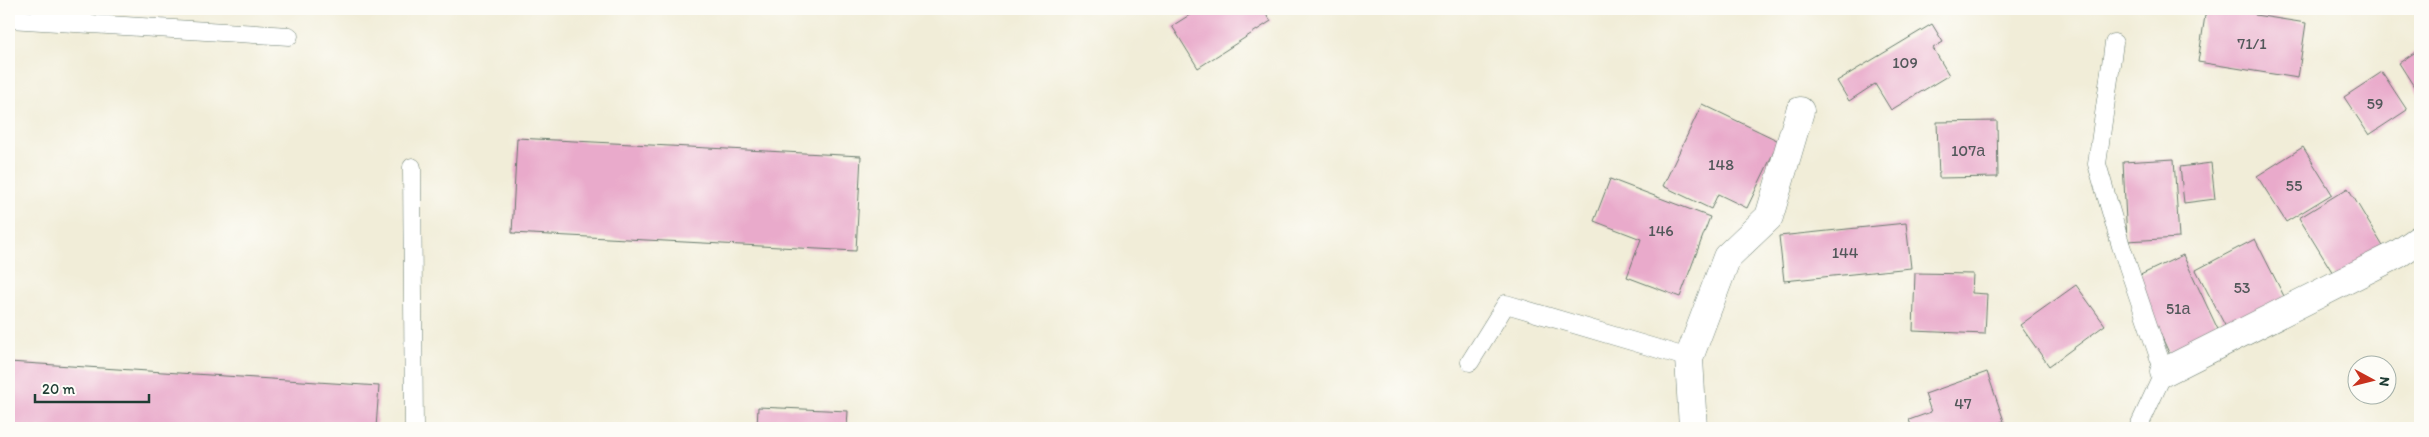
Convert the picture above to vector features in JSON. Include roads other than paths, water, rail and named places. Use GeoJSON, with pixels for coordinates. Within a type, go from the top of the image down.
{"type":"FeatureCollection","features":[{"type":"Feature","properties":{"kind":"street"},"geometry":{"type":"LineString","coordinates":[[1693,428],[1689,358],[1727,257],[1769,218],[1800,110]]}},
{"type":"Feature","properties":{"kind":"street"},"geometry":{"type":"LineString","coordinates":[[2164,372],[2398,254],[2420,239]]}},
{"type":"Feature","properties":{"kind":"lane"},"geometry":{"type":"LineString","coordinates":[[9,19],[289,36]]}},
{"type":"Feature","properties":{"kind":"lane"},"geometry":{"type":"LineString","coordinates":[[2114,43],[2097,164],[2121,246],[2164,372],[2138,428]]}},
{"type":"Feature","properties":{"kind":"lane"},"geometry":{"type":"LineString","coordinates":[[412,167],[414,428]]}},
{"type":"Feature","properties":{"kind":"lane"},"geometry":{"type":"LineString","coordinates":[[1470,362],[1506,304],[1689,358]]}}]}
